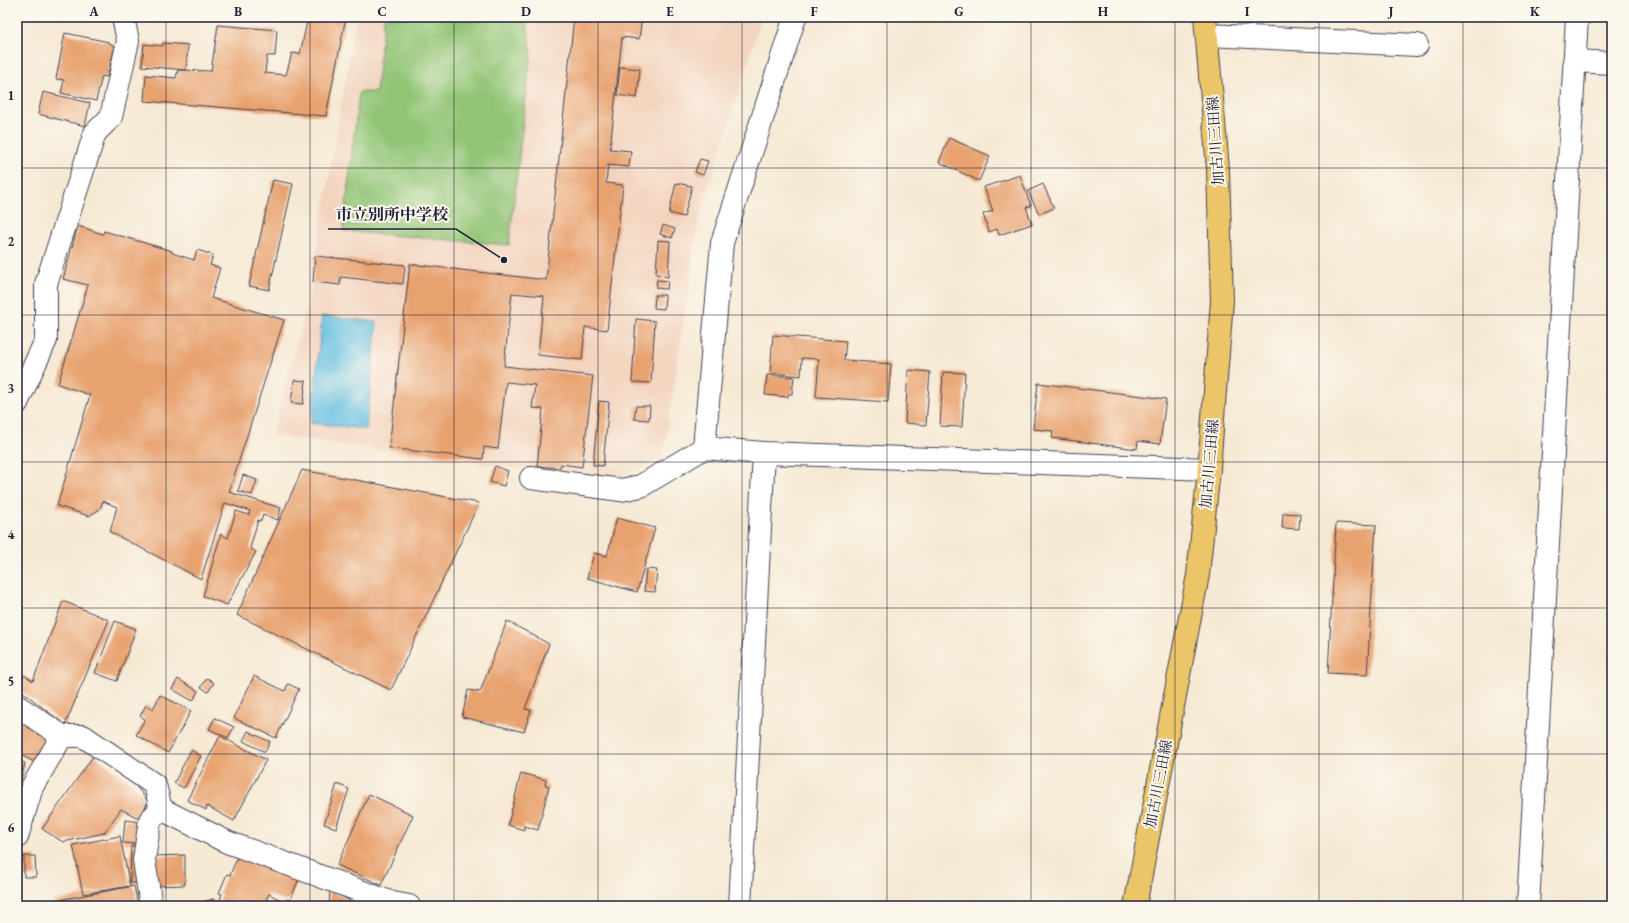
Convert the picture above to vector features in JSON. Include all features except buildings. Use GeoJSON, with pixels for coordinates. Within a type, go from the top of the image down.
{"type":"FeatureCollection","features":[{"type":"Feature","properties":{"kind":"main road","name":"加古川三田線"},"geometry":{"type":"LineString","coordinates":[[1135,906],[1198,575],[1209,469],[1222,301],[1218,169],[1206,26]]}},
{"type":"Feature","properties":{"kind":"street"},"geometry":{"type":"LineString","coordinates":[[17,403],[46,340],[46,284],[95,133],[111,117],[128,41],[123,17]]}},
{"type":"Feature","properties":{"kind":"street"},"geometry":{"type":"LineString","coordinates":[[704,448],[722,243],[795,17]]}},
{"type":"Feature","properties":{"kind":"street"},"geometry":{"type":"LineString","coordinates":[[1528,906],[1577,17]]}},
{"type":"Feature","properties":{"kind":"street"},"geometry":{"type":"LineString","coordinates":[[1206,26],[1417,45]]}},
{"type":"Feature","properties":{"kind":"street"},"geometry":{"type":"LineString","coordinates":[[1574,61],[1612,63]]}},
{"type":"Feature","properties":{"kind":"street"},"geometry":{"type":"LineString","coordinates":[[532,478],[621,490],[641,486],[704,448],[764,453],[1209,469]]}},
{"type":"Feature","properties":{"kind":"street"},"geometry":{"type":"LineString","coordinates":[[740,906],[764,453]]}},
{"type":"Feature","properties":{"kind":"street"},"geometry":{"type":"LineString","coordinates":[[17,706],[62,736],[83,736],[155,786],[161,809],[227,842],[393,903],[409,906]]}},
{"type":"Feature","properties":{"kind":"street"},"geometry":{"type":"LineString","coordinates":[[17,837],[32,787],[62,736]]}},
{"type":"Feature","properties":{"kind":"street"},"geometry":{"type":"LineString","coordinates":[[151,906],[144,860],[150,820],[161,809]]}},
{"type":"Feature","properties":{"kind":"shaded area"},"geometry":{"type":"Polygon","coordinates":[[[356,17],[762,17],[699,218],[663,459],[610,481],[272,435],[308,302],[356,17]]]}},
{"type":"Feature","properties":{"kind":"green space"},"geometry":{"type":"Polygon","coordinates":[[[384,17],[526,17],[531,52],[509,245],[343,231],[359,92],[376,92],[384,17]]]}},
{"type":"Feature","properties":{"kind":"water"},"geometry":{"type":"Polygon","coordinates":[[[322,316],[377,322],[366,429],[311,423],[322,316]]]}},
{"type":"Feature","properties":{"kind":"place","name":"市立別所中学校"},"geometry":{"type":"Point","coordinates":[504,260]}}]}
